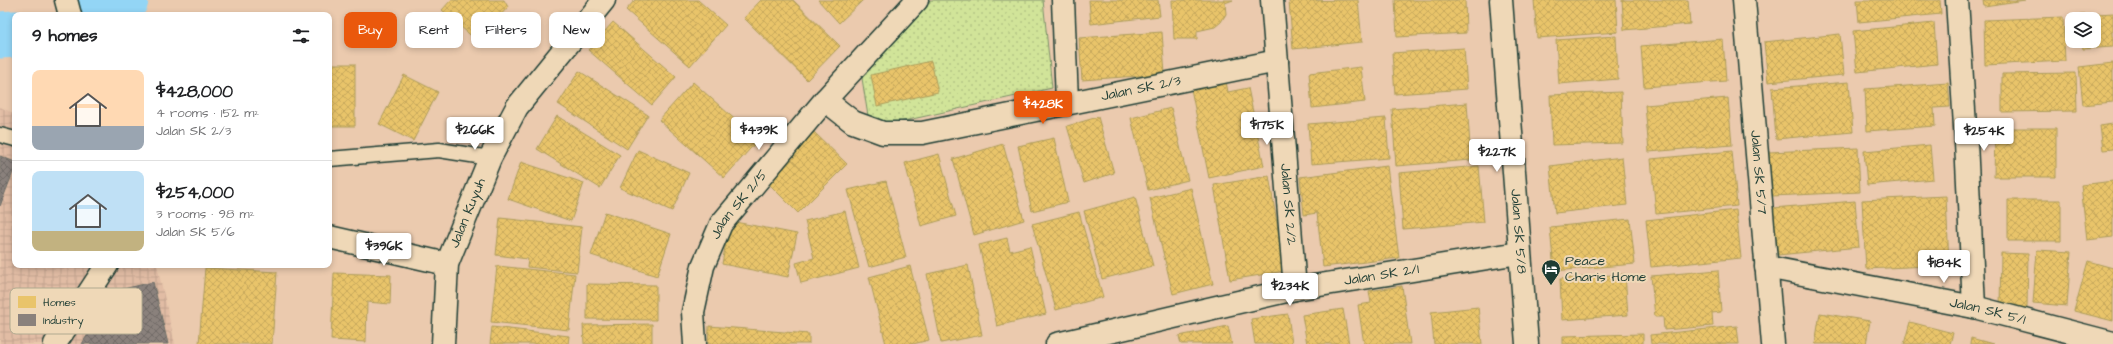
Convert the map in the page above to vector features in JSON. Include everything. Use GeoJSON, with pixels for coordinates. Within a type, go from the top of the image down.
{"type":"FeatureCollection","features":[{"type":"Feature","properties":{"kind":"street"},"geometry":{"type":"LineString","coordinates":[[66,0],[69,12]]}},
{"type":"Feature","properties":{"kind":"street","name":"Jalan Kuyuh"},"geometry":{"type":"LineString","coordinates":[[443,344],[447,264],[490,158],[516,107],[604,0]]}},
{"type":"Feature","properties":{"kind":"street","name":"Jalan SK 2/5"},"geometry":{"type":"LineString","coordinates":[[695,344],[693,312],[703,266],[721,224],[825,100],[917,0]]}},
{"type":"Feature","properties":{"kind":"street"},"geometry":{"type":"LineString","coordinates":[[1063,0],[1067,102]]}},
{"type":"Feature","properties":{"kind":"street","name":"Jalan SK 2/2"},"geometry":{"type":"LineString","coordinates":[[1272,0],[1295,289]]}},
{"type":"Feature","properties":{"kind":"street","name":"Jalan SK 5/8"},"geometry":{"type":"LineString","coordinates":[[1501,0],[1527,344]]}},
{"type":"Feature","properties":{"kind":"street","name":"Jalan SK 5/7"},"geometry":{"type":"LineString","coordinates":[[1744,0],[1773,344]]}},
{"type":"Feature","properties":{"kind":"street"},"geometry":{"type":"LineString","coordinates":[[1957,0],[1974,307]]}},
{"type":"Feature","properties":{"kind":"street","name":"Jalan SK 2/3"},"geometry":{"type":"LineString","coordinates":[[825,100],[853,122],[883,133],[922,132],[1277,61]]}},
{"type":"Feature","properties":{"kind":"street"},"geometry":{"type":"LineString","coordinates":[[332,238],[447,264]]}},
{"type":"Feature","properties":{"kind":"street","name":"Jalan SK 2/1"},"geometry":{"type":"LineString","coordinates":[[1057,344],[1295,289],[1519,253]]}},
{"type":"Feature","properties":{"kind":"street","name":"Jalan SK 5/1"},"geometry":{"type":"LineString","coordinates":[[1766,267],[1974,307],[2113,343]]}},
{"type":"Feature","properties":{"kind":"street"},"geometry":{"type":"LineString","coordinates":[[92,288],[105,268]]}},
{"type":"Feature","properties":{"kind":"street"},"geometry":{"type":"LineString","coordinates":[[56,344],[62,334]]}},
{"type":"Feature","properties":{"kind":"lane"},"geometry":{"type":"LineString","coordinates":[[0,135],[12,138]]}},
{"type":"Feature","properties":{"kind":"lane"},"geometry":{"type":"LineString","coordinates":[[332,159],[439,150],[490,158]]}},
{"type":"Feature","properties":{"kind":"shaded area"},"geometry":{"type":"Polygon","coordinates":[[[0,107],[12,113],[12,268],[158,268],[175,344],[0,344],[0,107]]]}},
{"type":"Feature","properties":{"kind":"green space"},"geometry":{"type":"Polygon","coordinates":[[[930,0],[1043,0],[1052,88],[890,124],[868,116],[861,72],[930,0]]]}},
{"type":"Feature","properties":{"kind":"building: Homes"},"geometry":{"type":"Polygon","coordinates":[[[451,0],[504,0],[508,7],[503,12],[471,12],[471,36],[463,29],[463,12],[444,12],[442,10],[451,0]]]}},
{"type":"Feature","properties":{"kind":"building: Homes"},"geometry":{"type":"Polygon","coordinates":[[[635,0],[698,0],[726,25],[690,66],[626,10],[635,0]]]}},
{"type":"Feature","properties":{"kind":"building: Homes"},"geometry":{"type":"Polygon","coordinates":[[[761,0],[793,0],[840,46],[807,80],[744,18],[761,0]]]}},
{"type":"Feature","properties":{"kind":"building: Homes"},"geometry":{"type":"Polygon","coordinates":[[[818,0],[863,0],[839,23],[818,0]]]}},
{"type":"Feature","properties":{"kind":"building: Homes"},"geometry":{"type":"Polygon","coordinates":[[[1089,0],[1158,0],[1160,16],[1091,24],[1089,0]]]}},
{"type":"Feature","properties":{"kind":"building: Homes"},"geometry":{"type":"Polygon","coordinates":[[[1172,0],[1233,0],[1225,3],[1226,14],[1221,22],[1215,27],[1197,31],[1197,39],[1174,39],[1172,0]]]}},
{"type":"Feature","properties":{"kind":"building: Homes"},"geometry":{"type":"Polygon","coordinates":[[[1358,0],[1362,42],[1293,49],[1289,1],[1358,0]]]}},
{"type":"Feature","properties":{"kind":"building: Homes"},"geometry":{"type":"Polygon","coordinates":[[[1395,0],[1465,0],[1466,33],[1397,37],[1395,0]]]}},
{"type":"Feature","properties":{"kind":"building: Homes"},"geometry":{"type":"Polygon","coordinates":[[[1534,0],[1616,0],[1618,32],[1537,38],[1534,0]]]}},
{"type":"Feature","properties":{"kind":"building: Homes"},"geometry":{"type":"Polygon","coordinates":[[[1622,0],[1688,0],[1690,24],[1624,30],[1622,0]]]}},
{"type":"Feature","properties":{"kind":"building: Homes"},"geometry":{"type":"Polygon","coordinates":[[[1857,0],[1940,0],[1941,14],[1859,22],[1857,0]]]}},
{"type":"Feature","properties":{"kind":"building: Homes"},"geometry":{"type":"Polygon","coordinates":[[[1983,0],[2025,0],[1984,6],[1983,0]]]}},
{"type":"Feature","properties":{"kind":"building: Homes"},"geometry":{"type":"Polygon","coordinates":[[[2113,13],[2113,47],[2101,48],[2101,14],[2113,13]]]}},
{"type":"Feature","properties":{"kind":"building: Homes"},"geometry":{"type":"Polygon","coordinates":[[[2063,17],[2065,61],[1985,65],[1984,20],[2063,17]]]}},
{"type":"Feature","properties":{"kind":"building: Homes"},"geometry":{"type":"Polygon","coordinates":[[[613,22],[676,77],[652,105],[588,50],[590,48],[605,48],[605,31],[613,22]]]}},
{"type":"Feature","properties":{"kind":"building: Homes"},"geometry":{"type":"Polygon","coordinates":[[[1934,23],[1937,64],[1857,72],[1853,31],[1934,23]]]}},
{"type":"Feature","properties":{"kind":"building: Homes"},"geometry":{"type":"Polygon","coordinates":[[[1162,32],[1165,74],[1082,80],[1079,38],[1162,32]]]}},
{"type":"Feature","properties":{"kind":"building: Homes"},"geometry":{"type":"Polygon","coordinates":[[[1840,34],[1844,75],[1768,82],[1764,42],[1840,34]]]}},
{"type":"Feature","properties":{"kind":"building: Homes"},"geometry":{"type":"Polygon","coordinates":[[[1616,36],[1618,79],[1559,84],[1556,40],[1616,36]]]}},
{"type":"Feature","properties":{"kind":"building: Homes"},"geometry":{"type":"Polygon","coordinates":[[[1723,39],[1726,81],[1644,87],[1641,46],[1723,39]]]}},
{"type":"Feature","properties":{"kind":"building: Homes"},"geometry":{"type":"Polygon","coordinates":[[[1464,48],[1467,89],[1395,94],[1392,53],[1464,48]]]}},
{"type":"Feature","properties":{"kind":"building: Homes"},"geometry":{"type":"Polygon","coordinates":[[[931,61],[938,92],[877,106],[871,75],[931,61]]]}},
{"type":"Feature","properties":{"kind":"building: Homes"},"geometry":{"type":"Polygon","coordinates":[[[2113,63],[2113,102],[2083,105],[2079,67],[2113,63]]]}},
{"type":"Feature","properties":{"kind":"building: Homes"},"geometry":{"type":"Polygon","coordinates":[[[332,64],[355,64],[355,126],[332,126],[332,64]]]}},
{"type":"Feature","properties":{"kind":"building: Homes"},"geometry":{"type":"Polygon","coordinates":[[[1361,67],[1365,102],[1312,108],[1309,73],[1361,67]]]}},
{"type":"Feature","properties":{"kind":"building: Homes"},"geometry":{"type":"Polygon","coordinates":[[[579,71],[648,115],[627,149],[558,104],[579,71]]]}},
{"type":"Feature","properties":{"kind":"building: Homes"},"geometry":{"type":"Polygon","coordinates":[[[2076,73],[2077,111],[2002,112],[2002,74],[2076,73]]]}},
{"type":"Feature","properties":{"kind":"building: Homes"},"geometry":{"type":"Polygon","coordinates":[[[404,75],[438,92],[413,141],[379,124],[404,75]]]}},
{"type":"Feature","properties":{"kind":"building: Homes"},"geometry":{"type":"Polygon","coordinates":[[[1225,76],[1228,92],[1248,88],[1264,166],[1209,178],[1190,84],[1225,76]]]}},
{"type":"Feature","properties":{"kind":"building: Homes"},"geometry":{"type":"Polygon","coordinates":[[[693,82],[758,140],[724,178],[659,120],[693,82]]]}},
{"type":"Feature","properties":{"kind":"building: Homes"},"geometry":{"type":"Polygon","coordinates":[[[1849,82],[1853,132],[1776,139],[1772,88],[1849,82]]]}},
{"type":"Feature","properties":{"kind":"building: Homes"},"geometry":{"type":"Polygon","coordinates":[[[1948,83],[1950,107],[1934,108],[1935,126],[1867,131],[1865,89],[1948,83]]]}},
{"type":"Feature","properties":{"kind":"building: Homes"},"geometry":{"type":"Polygon","coordinates":[[[1621,92],[1623,143],[1552,145],[1550,95],[1621,92]]]}},
{"type":"Feature","properties":{"kind":"building: Homes"},"geometry":{"type":"Polygon","coordinates":[[[1728,98],[1732,145],[1649,152],[1645,105],[1728,98]]]}},
{"type":"Feature","properties":{"kind":"building: Homes"},"geometry":{"type":"Polygon","coordinates":[[[1467,103],[1471,160],[1396,166],[1392,109],[1467,103]]]}},
{"type":"Feature","properties":{"kind":"building: Homes"},"geometry":{"type":"Polygon","coordinates":[[[1171,108],[1188,180],[1148,190],[1131,118],[1171,108]]]}},
{"type":"Feature","properties":{"kind":"building: Homes"},"geometry":{"type":"Polygon","coordinates":[[[557,116],[620,155],[600,188],[537,149],[557,116]]]}},
{"type":"Feature","properties":{"kind":"building: Homes"},"geometry":{"type":"Polygon","coordinates":[[[1098,117],[1114,173],[1084,183],[1067,126],[1098,117]]]}},
{"type":"Feature","properties":{"kind":"building: Homes"},"geometry":{"type":"Polygon","coordinates":[[[1386,118],[1389,158],[1311,164],[1308,124],[1386,118]]]}},
{"type":"Feature","properties":{"kind":"building: Homes"},"geometry":{"type":"Polygon","coordinates":[[[2113,124],[2113,149],[2103,150],[2100,126],[2113,124]]]}},
{"type":"Feature","properties":{"kind":"building: Homes"},"geometry":{"type":"Polygon","coordinates":[[[1995,128],[2056,128],[2056,177],[1994,177],[1995,128]]]}},
{"type":"Feature","properties":{"kind":"building: Homes"},"geometry":{"type":"Polygon","coordinates":[[[814,132],[847,164],[798,213],[766,181],[814,132]]]}},
{"type":"Feature","properties":{"kind":"building: Homes"},"geometry":{"type":"Polygon","coordinates":[[[1054,138],[1068,202],[1032,211],[1018,146],[1054,138]]]}},
{"type":"Feature","properties":{"kind":"building: Homes"},"geometry":{"type":"Polygon","coordinates":[[[1003,144],[1024,220],[974,235],[953,159],[1003,144]]]}},
{"type":"Feature","properties":{"kind":"building: Homes"},"geometry":{"type":"Polygon","coordinates":[[[1930,145],[1933,179],[1867,185],[1864,151],[1930,145]]]}},
{"type":"Feature","properties":{"kind":"building: Homes"},"geometry":{"type":"Polygon","coordinates":[[[1858,148],[1860,192],[1772,196],[1769,152],[1858,148]]]}},
{"type":"Feature","properties":{"kind":"building: Homes"},"geometry":{"type":"Polygon","coordinates":[[[638,150],[689,173],[672,211],[620,188],[638,150]]]}},
{"type":"Feature","properties":{"kind":"building: Homes"},"geometry":{"type":"Polygon","coordinates":[[[1732,151],[1737,206],[1656,214],[1651,159],[1732,151]]]}},
{"type":"Feature","properties":{"kind":"building: Homes"},"geometry":{"type":"Polygon","coordinates":[[[939,154],[956,216],[921,226],[905,163],[939,154]]]}},
{"type":"Feature","properties":{"kind":"building: Homes"},"geometry":{"type":"Polygon","coordinates":[[[1622,157],[1627,205],[1555,213],[1550,166],[1622,157]]]}},
{"type":"Feature","properties":{"kind":"building: Homes"},"geometry":{"type":"Polygon","coordinates":[[[521,162],[584,183],[571,221],[508,199],[521,162]]]}},
{"type":"Feature","properties":{"kind":"building: Homes"},"geometry":{"type":"Polygon","coordinates":[[[1387,166],[1399,258],[1323,267],[1317,213],[1304,215],[1300,177],[1387,166]]]}},
{"type":"Feature","properties":{"kind":"building: Homes"},"geometry":{"type":"Polygon","coordinates":[[[1479,166],[1484,222],[1403,229],[1399,173],[1479,166]]]}},
{"type":"Feature","properties":{"kind":"building: Homes"},"geometry":{"type":"Polygon","coordinates":[[[1269,176],[1285,271],[1230,280],[1214,185],[1269,176]]]}},
{"type":"Feature","properties":{"kind":"building: Homes"},"geometry":{"type":"Polygon","coordinates":[[[886,181],[906,257],[869,267],[848,190],[886,181]]]}},
{"type":"Feature","properties":{"kind":"building: Homes"},"geometry":{"type":"Polygon","coordinates":[[[2113,181],[2113,237],[2087,240],[2081,185],[2113,181]]]}},
{"type":"Feature","properties":{"kind":"building: Homes"},"geometry":{"type":"Polygon","coordinates":[[[1191,188],[1213,284],[1173,294],[1150,198],[1191,188]]]}},
{"type":"Feature","properties":{"kind":"building: Homes"},"geometry":{"type":"Polygon","coordinates":[[[1946,196],[1949,265],[1866,269],[1862,200],[1946,196]]]}},
{"type":"Feature","properties":{"kind":"building: Homes"},"geometry":{"type":"Polygon","coordinates":[[[1135,197],[1153,266],[1102,279],[1084,211],[1135,197]]]}},
{"type":"Feature","properties":{"kind":"building: Homes"},"geometry":{"type":"Polygon","coordinates":[[[2008,200],[2061,200],[2061,241],[2008,241],[2008,200]]]}},
{"type":"Feature","properties":{"kind":"building: Homes"},"geometry":{"type":"Polygon","coordinates":[[[1855,201],[1859,247],[1778,255],[1773,208],[1855,201]]]}},
{"type":"Feature","properties":{"kind":"building: Homes"},"geometry":{"type":"Polygon","coordinates":[[[1736,210],[1741,258],[1651,267],[1646,220],[1736,210]]]}},
{"type":"Feature","properties":{"kind":"building: Homes"},"geometry":{"type":"Polygon","coordinates":[[[845,211],[859,268],[801,283],[796,263],[814,258],[805,221],[845,211]]]}},
{"type":"Feature","properties":{"kind":"building: Homes"},"geometry":{"type":"Polygon","coordinates":[[[605,212],[671,234],[657,276],[591,255],[605,212]]]}},
{"type":"Feature","properties":{"kind":"building: Homes"},"geometry":{"type":"Polygon","coordinates":[[[1079,212],[1103,297],[1056,310],[1032,224],[1079,212]]]}},
{"type":"Feature","properties":{"kind":"building: Homes"},"geometry":{"type":"Polygon","coordinates":[[[500,218],[582,227],[577,272],[527,267],[528,259],[496,255],[500,218]]]}},
{"type":"Feature","properties":{"kind":"building: Homes"},"geometry":{"type":"Polygon","coordinates":[[[1630,219],[1635,264],[1554,271],[1550,227],[1630,219]]]}},
{"type":"Feature","properties":{"kind":"building: Homes"},"geometry":{"type":"Polygon","coordinates":[[[730,221],[797,234],[788,277],[722,264],[730,221]]]}},
{"type":"Feature","properties":{"kind":"building: Homes"},"geometry":{"type":"Polygon","coordinates":[[[1007,238],[1010,251],[1030,246],[1046,314],[997,326],[979,245],[1007,238]]]}},
{"type":"Feature","properties":{"kind":"building: Homes"},"geometry":{"type":"Polygon","coordinates":[[[2037,250],[2071,252],[2067,306],[2033,303],[2037,250]]]}},
{"type":"Feature","properties":{"kind":"building: Homes"},"geometry":{"type":"Polygon","coordinates":[[[2001,253],[2028,254],[2027,308],[2000,307],[2001,253]]]}},
{"type":"Feature","properties":{"kind":"building: Homes"},"geometry":{"type":"Polygon","coordinates":[[[2088,261],[2113,268],[2113,321],[2074,311],[2088,261]]]}},
{"type":"Feature","properties":{"kind":"building: Homes"},"geometry":{"type":"Polygon","coordinates":[[[968,265],[982,335],[941,343],[927,274],[968,265]]]}},
{"type":"Feature","properties":{"kind":"building: Homes"},"geometry":{"type":"Polygon","coordinates":[[[497,266],[575,274],[569,330],[491,322],[497,266]]]}},
{"type":"Feature","properties":{"kind":"building: Homes"},"geometry":{"type":"Polygon","coordinates":[[[910,266],[929,340],[913,344],[886,344],[869,277],[910,266]]]}},
{"type":"Feature","properties":{"kind":"building: Homes"},"geometry":{"type":"Polygon","coordinates":[[[205,268],[277,272],[272,344],[199,344],[205,268]]]}},
{"type":"Feature","properties":{"kind":"building: Homes"},"geometry":{"type":"Polygon","coordinates":[[[1718,270],[1721,312],[1712,313],[1713,326],[1664,330],[1663,317],[1655,317],[1651,276],[1718,270]]]}},
{"type":"Feature","properties":{"kind":"building: Homes"},"geometry":{"type":"Polygon","coordinates":[[[334,273],[391,275],[390,304],[367,302],[366,342],[331,340],[334,273]]]}},
{"type":"Feature","properties":{"kind":"building: Homes"},"geometry":{"type":"Polygon","coordinates":[[[1625,274],[1628,315],[1562,320],[1560,279],[1625,274]]]}},
{"type":"Feature","properties":{"kind":"building: Homes"},"geometry":{"type":"Polygon","coordinates":[[[587,284],[656,285],[656,320],[587,319],[587,284]]]}},
{"type":"Feature","properties":{"kind":"building: Homes"},"geometry":{"type":"Polygon","coordinates":[[[1402,286],[1410,344],[1364,344],[1358,305],[1371,303],[1369,291],[1402,286]]]}},
{"type":"Feature","properties":{"kind":"building: Homes"},"geometry":{"type":"Polygon","coordinates":[[[1478,307],[1482,344],[1434,344],[1431,312],[1478,307]]]}},
{"type":"Feature","properties":{"kind":"building: Homes"},"geometry":{"type":"Polygon","coordinates":[[[1343,309],[1349,344],[1307,344],[1302,315],[1343,309]]]}},
{"type":"Feature","properties":{"kind":"building: Homes"},"geometry":{"type":"Polygon","coordinates":[[[1820,313],[1870,321],[1866,344],[1815,344],[1820,313]]]}},
{"type":"Feature","properties":{"kind":"building: Homes"},"geometry":{"type":"Polygon","coordinates":[[[1288,314],[1292,344],[1255,344],[1251,319],[1288,314]]]}},
{"type":"Feature","properties":{"kind":"building: Homes"},"geometry":{"type":"Polygon","coordinates":[[[1910,322],[1953,333],[1950,344],[1904,344],[1910,322]]]}},
{"type":"Feature","properties":{"kind":"building: Homes"},"geometry":{"type":"Polygon","coordinates":[[[652,324],[652,344],[584,344],[583,325],[652,324]]]}},
{"type":"Feature","properties":{"kind":"building: Homes"},"geometry":{"type":"Polygon","coordinates":[[[709,326],[809,334],[809,344],[708,344],[709,326]]]}},
{"type":"Feature","properties":{"kind":"building: Homes"},"geometry":{"type":"Polygon","coordinates":[[[1228,326],[1232,344],[1181,344],[1179,336],[1228,326]]]}},
{"type":"Feature","properties":{"kind":"building: Homes"},"geometry":{"type":"Polygon","coordinates":[[[1737,326],[1739,344],[1651,344],[1650,335],[1737,326]]]}},
{"type":"Feature","properties":{"kind":"building: Homes"},"geometry":{"type":"Polygon","coordinates":[[[492,327],[569,336],[568,344],[490,344],[492,327]]]}},
{"type":"Feature","properties":{"kind":"building: Homes"},"geometry":{"type":"Polygon","coordinates":[[[1643,334],[1643,344],[1563,344],[1563,336],[1643,334]]]}},
{"type":"Feature","properties":{"kind":"building: Homes"},"geometry":{"type":"Polygon","coordinates":[[[1971,338],[1993,344],[1970,344],[1971,338]]]}},
{"type":"Feature","properties":{"kind":"building: Industry"},"geometry":{"type":"Polygon","coordinates":[[[0,156],[12,161],[12,175],[0,206],[0,156]]]}},
{"type":"Feature","properties":{"kind":"building: Industry"},"geometry":{"type":"Polygon","coordinates":[[[153,282],[168,344],[82,344],[88,334],[142,334],[142,288],[128,288],[153,282]]]}},
{"type":"Feature","properties":{"kind":"waterway"},"geometry":{"type":"LineString","coordinates":[[91,12],[125,0]]}},
{"type":"Feature","properties":{"kind":"waterway"},"geometry":{"type":"LineString","coordinates":[[0,35],[12,34]]}},
{"type":"Feature","properties":{"kind":"place","name":"Peace Charis Home"},"geometry":{"type":"Point","coordinates":[1551,286]}}]}
